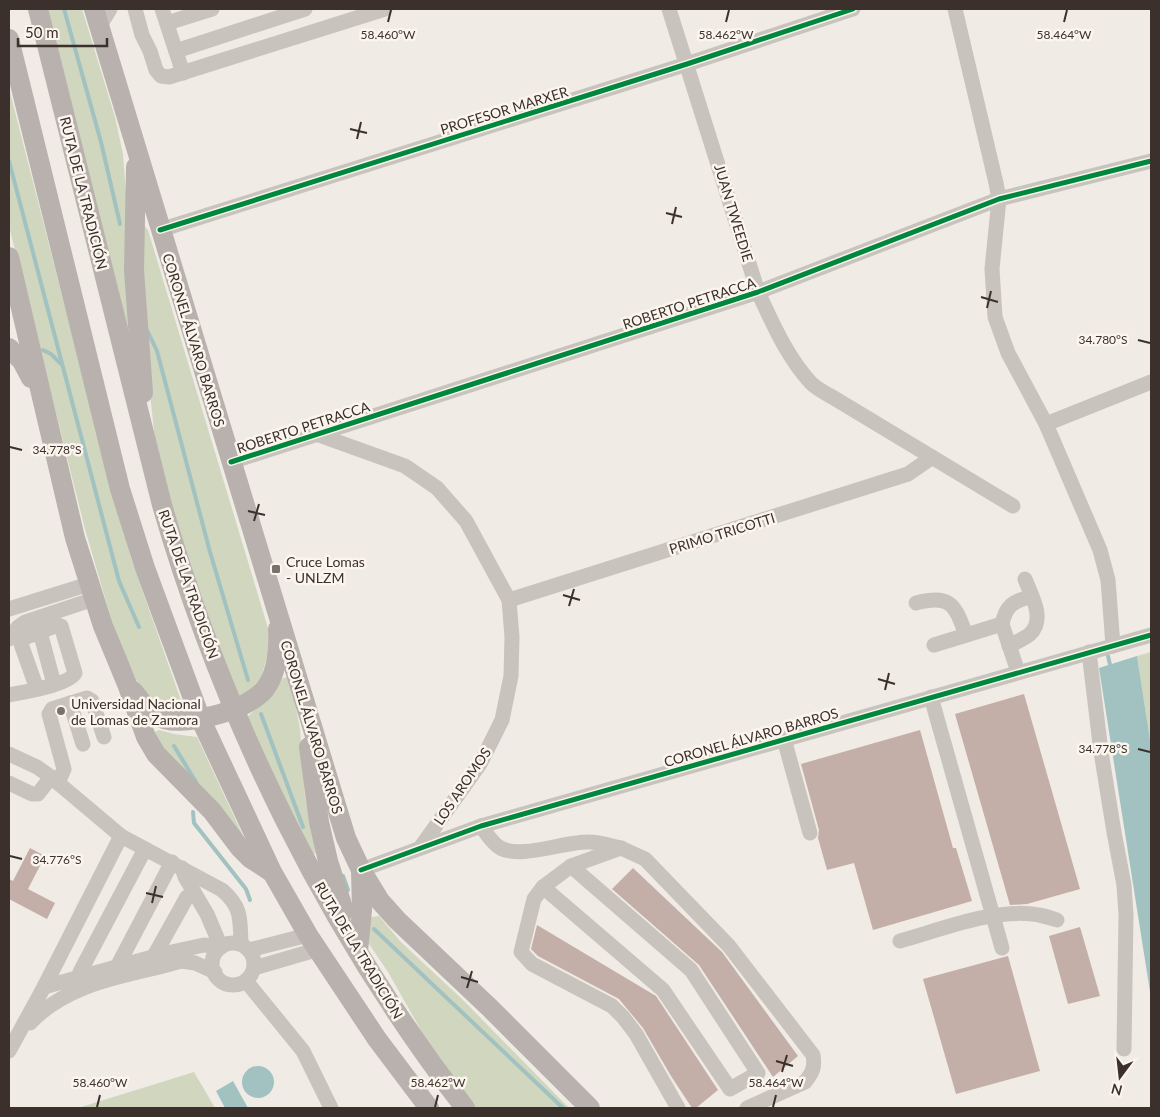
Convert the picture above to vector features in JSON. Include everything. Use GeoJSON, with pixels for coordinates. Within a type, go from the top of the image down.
{"type":"FeatureCollection","features":[{"type":"Feature","properties":{"kind":"main road","name":"RUTA DE LA TRADICIÓN"},"geometry":{"type":"LineString","coordinates":[[38,9],[148,450],[178,561],[233,709],[303,857],[390,1005],[436,1071],[465,1108]]}},
{"type":"Feature","properties":{"kind":"main road","name":"CORONEL ÁLVARO BARROS"},"geometry":{"type":"LineString","coordinates":[[97,18],[346,838],[361,870],[380,900],[397,920],[490,1008],[590,1108]]}},
{"type":"Feature","properties":{"kind":"main road"},"geometry":{"type":"LineString","coordinates":[[9,39],[120,490],[145,568],[201,720],[272,872],[314,942],[377,1039],[429,1108]]}},
{"type":"Feature","properties":{"kind":"main road"},"geometry":{"type":"LineString","coordinates":[[136,150],[134,270],[148,450]]}},
{"type":"Feature","properties":{"kind":"main road"},"geometry":{"type":"LineString","coordinates":[[9,257],[75,538],[103,626],[146,737],[156,754],[212,811],[240,848],[250,858],[272,872]]}},
{"type":"Feature","properties":{"kind":"main road"},"geometry":{"type":"LineString","coordinates":[[9,348],[22,360],[41,397]]}},
{"type":"Feature","properties":{"kind":"main road"},"geometry":{"type":"LineString","coordinates":[[127,684],[142,703],[163,719],[180,721],[201,720],[233,709],[255,698],[266,688],[275,666],[279,644],[275,607]]}},
{"type":"Feature","properties":{"kind":"main road"},"geometry":{"type":"LineString","coordinates":[[306,705],[312,776],[319,822],[328,861],[358,951]]}},
{"type":"Feature","properties":{"kind":"main road"},"geometry":{"type":"LineString","coordinates":[[358,951],[362,910],[361,870]]}},
{"type":"Feature","properties":{"kind":"street"},"geometry":{"type":"LineString","coordinates":[[97,18],[110,9]]}},
{"type":"Feature","properties":{"kind":"street"},"geometry":{"type":"LineString","coordinates":[[135,9],[142,35],[156,70],[161,76],[169,77],[385,9]]}},
{"type":"Feature","properties":{"kind":"street"},"geometry":{"type":"LineString","coordinates":[[143,9],[150,32],[150,51]]}},
{"type":"Feature","properties":{"kind":"street"},"geometry":{"type":"LineString","coordinates":[[182,73],[165,16],[212,9]]}},
{"type":"Feature","properties":{"kind":"street","name":"JUAN TWEEDIE"},"geometry":{"type":"LineString","coordinates":[[669,9],[758,292],[776,330],[797,366],[813,384],[931,458],[1013,506]]}},
{"type":"Feature","properties":{"kind":"street","name":"PROFESOR MARXER"},"geometry":{"type":"LineString","coordinates":[[160,230],[687,64],[853,9]]}},
{"type":"Feature","properties":{"kind":"street"},"geometry":{"type":"LineString","coordinates":[[955,9],[999,199],[992,269],[995,317],[1008,352],[1046,424],[1100,550],[1108,580],[1113,646]]}},
{"type":"Feature","properties":{"kind":"street"},"geometry":{"type":"LineString","coordinates":[[176,50],[298,10],[303,35]]}},
{"type":"Feature","properties":{"kind":"street","name":"ROBERTO PETRACCA"},"geometry":{"type":"LineString","coordinates":[[231,462],[758,292],[999,199],[1151,161]]}},
{"type":"Feature","properties":{"kind":"street"},"geometry":{"type":"LineString","coordinates":[[1046,424],[1151,382]]}},
{"type":"Feature","properties":{"kind":"street","name":"LOS AROMOS"},"geometry":{"type":"LineString","coordinates":[[316,434],[406,466],[437,488],[466,521],[509,600],[512,637],[511,676],[502,720],[480,764],[420,848]]}},
{"type":"Feature","properties":{"kind":"street","name":"PRIMO TRICOTTI"},"geometry":{"type":"LineString","coordinates":[[509,600],[908,474],[931,458]]}},
{"type":"Feature","properties":{"kind":"street"},"geometry":{"type":"LineString","coordinates":[[1009,646],[1029,635],[1036,624],[1038,614],[1025,579]]}},
{"type":"Feature","properties":{"kind":"street"},"geometry":{"type":"LineString","coordinates":[[9,609],[92,591]]}},
{"type":"Feature","properties":{"kind":"street"},"geometry":{"type":"LineString","coordinates":[[9,639],[18,627],[26,622],[92,591]]}},
{"type":"Feature","properties":{"kind":"street"},"geometry":{"type":"LineString","coordinates":[[1018,672],[1002,624],[1008,608],[1014,602],[1031,596]]}},
{"type":"Feature","properties":{"kind":"street"},"geometry":{"type":"LineString","coordinates":[[916,603],[932,599],[943,601],[950,605],[958,613],[966,636]]}},
{"type":"Feature","properties":{"kind":"street"},"geometry":{"type":"LineString","coordinates":[[934,645],[1002,624]]}},
{"type":"Feature","properties":{"kind":"street"},"geometry":{"type":"LineString","coordinates":[[9,695],[37,689],[68,680],[74,676],[75,673],[61,626],[58,625],[24,638],[21,644],[37,689]]}},
{"type":"Feature","properties":{"kind":"street"},"geometry":{"type":"LineString","coordinates":[[40,632],[54,684]]}},
{"type":"Feature","properties":{"kind":"street","name":"CORONEL ÁLVARO BARROS"},"geometry":{"type":"LineString","coordinates":[[361,870],[481,826],[1151,634]]}},
{"type":"Feature","properties":{"kind":"street"},"geometry":{"type":"LineString","coordinates":[[1089,652],[1101,752],[1124,885],[1126,915],[1124,1049]]}},
{"type":"Feature","properties":{"kind":"street"},"geometry":{"type":"LineString","coordinates":[[931,697],[1002,948]]}},
{"type":"Feature","properties":{"kind":"street"},"geometry":{"type":"LineString","coordinates":[[9,783],[32,794],[38,794],[55,780],[64,769],[49,714],[52,709],[87,698],[92,700],[104,737]]}},
{"type":"Feature","properties":{"kind":"street"},"geometry":{"type":"LineString","coordinates":[[70,703],[83,744]]}},
{"type":"Feature","properties":{"kind":"street"},"geometry":{"type":"LineString","coordinates":[[784,740],[810,833]]}},
{"type":"Feature","properties":{"kind":"street"},"geometry":{"type":"LineString","coordinates":[[9,754],[55,780],[121,836],[222,890],[232,898],[239,913],[245,947],[253,958],[250,974],[303,1051],[331,1108]]}},
{"type":"Feature","properties":{"kind":"street"},"geometry":{"type":"LineString","coordinates":[[481,826],[498,847],[510,852],[525,852],[589,841],[621,848],[645,859],[729,946],[812,1055],[815,1065],[805,1082],[747,1108]]}},
{"type":"Feature","properties":{"kind":"street"},"geometry":{"type":"LineString","coordinates":[[9,1051],[121,836]]}},
{"type":"Feature","properties":{"kind":"street"},"geometry":{"type":"LineString","coordinates":[[621,848],[571,866],[543,887],[534,899],[521,952],[532,964],[612,1006],[636,1034],[678,1108]]}},
{"type":"Feature","properties":{"kind":"street"},"geometry":{"type":"LineString","coordinates":[[82,982],[80,972],[146,850]]}},
{"type":"Feature","properties":{"kind":"street"},"geometry":{"type":"LineString","coordinates":[[177,865],[207,914],[221,947]]}},
{"type":"Feature","properties":{"kind":"street"},"geometry":{"type":"LineString","coordinates":[[118,965],[177,865]]}},
{"type":"Feature","properties":{"kind":"street"},"geometry":{"type":"LineString","coordinates":[[543,887],[663,990],[730,1089],[758,1073],[691,970],[571,866]]}},
{"type":"Feature","properties":{"kind":"street"},"geometry":{"type":"LineString","coordinates":[[164,958],[187,896],[194,892]]}},
{"type":"Feature","properties":{"kind":"street"},"geometry":{"type":"LineString","coordinates":[[900,941],[993,915],[1038,915],[1057,920]]}},
{"type":"Feature","properties":{"kind":"street"},"geometry":{"type":"LineString","coordinates":[[18,1035],[43,1010],[82,982],[118,965],[164,958],[187,961],[214,972],[221,980],[231,985],[241,983],[250,974],[314,942]]}},
{"type":"Feature","properties":{"kind":"street"},"geometry":{"type":"LineString","coordinates":[[214,972],[213,962],[217,951],[224,944],[230,943],[245,947],[314,942]]}},
{"type":"Feature","properties":{"kind":"street"},"geometry":{"type":"LineString","coordinates":[[44,987],[96,982],[204,944],[221,947]]}},
{"type":"Feature","properties":{"kind":"street"},"geometry":{"type":"LineString","coordinates":[[399,1068],[423,1108]]}},
{"type":"Feature","properties":{"kind":"green space"},"geometry":{"type":"Polygon","coordinates":[[[46,9],[82,9],[115,117],[123,154],[126,194],[129,330],[125,327],[46,9]]]}},
{"type":"Feature","properties":{"kind":"green space"},"geometry":{"type":"Polygon","coordinates":[[[9,88],[104,461],[132,561],[184,709],[168,716],[140,687],[117,639],[85,529],[9,226],[9,88]]]}},
{"type":"Feature","properties":{"kind":"green space"},"geometry":{"type":"Polygon","coordinates":[[[142,223],[148,230],[268,628],[269,650],[262,674],[256,688],[238,701],[197,597],[156,449],[139,292],[142,223]]]}},
{"type":"Feature","properties":{"kind":"green space"},"geometry":{"type":"Polygon","coordinates":[[[1151,652],[1151,746],[1137,656],[1151,652]]]}},
{"type":"Feature","properties":{"kind":"green space"},"geometry":{"type":"Polygon","coordinates":[[[290,676],[300,729],[305,796],[316,853],[311,856],[246,718],[267,699],[278,680],[290,676]]]}},
{"type":"Feature","properties":{"kind":"green space"},"geometry":{"type":"Polygon","coordinates":[[[159,730],[197,737],[246,842],[150,734],[159,730]]]}},
{"type":"Feature","properties":{"kind":"green space"},"geometry":{"type":"Polygon","coordinates":[[[379,916],[400,941],[463,1000],[569,1108],[475,1108],[422,1032],[388,972],[369,944],[366,929],[368,922],[372,917],[379,916]]]}},
{"type":"Feature","properties":{"kind":"green space"},"geometry":{"type":"Polygon","coordinates":[[[194,1072],[215,1108],[78,1108],[194,1072]]]}},
{"type":"Feature","properties":{"kind":"water"},"geometry":{"type":"Polygon","coordinates":[[[1137,656],[1151,746],[1151,998],[1099,668],[1137,656]]]}},
{"type":"Feature","properties":{"kind":"water"},"geometry":{"type":"Polygon","coordinates":[[[258,1066],[270,1070],[274,1082],[270,1094],[258,1098],[246,1094],[242,1082],[246,1070],[258,1066]]]}},
{"type":"Feature","properties":{"kind":"water"},"geometry":{"type":"Polygon","coordinates":[[[233,1081],[248,1108],[225,1108],[216,1091],[233,1081]]]}},
{"type":"Feature","properties":{"kind":"building"},"geometry":{"type":"Polygon","coordinates":[[[1024,694],[1080,889],[1027,904],[1010,905],[955,714],[1024,694]]]}},
{"type":"Feature","properties":{"kind":"building"},"geometry":{"type":"Polygon","coordinates":[[[920,730],[953,848],[956,848],[972,901],[873,930],[854,863],[827,870],[818,838],[819,830],[801,764],[920,730]]]}},
{"type":"Feature","properties":{"kind":"building"},"geometry":{"type":"Polygon","coordinates":[[[30,848],[45,856],[28,889],[55,903],[47,919],[9,899],[9,879],[13,881],[30,848]]]}},
{"type":"Feature","properties":{"kind":"building"},"geometry":{"type":"Polygon","coordinates":[[[633,868],[722,952],[798,1056],[773,1077],[699,965],[612,889],[633,868]]]}},
{"type":"Feature","properties":{"kind":"building"},"geometry":{"type":"Polygon","coordinates":[[[537,925],[656,996],[718,1090],[696,1108],[692,1108],[643,1028],[619,999],[538,956],[531,949],[537,925]]]}},
{"type":"Feature","properties":{"kind":"building"},"geometry":{"type":"Polygon","coordinates":[[[1080,927],[1100,996],[1068,1004],[1049,936],[1080,927]]]}},
{"type":"Feature","properties":{"kind":"building"},"geometry":{"type":"Polygon","coordinates":[[[1008,956],[1040,1071],[956,1094],[923,979],[1008,956]]]}},
{"type":"Feature","properties":{"kind":"waterway"},"geometry":{"type":"LineString","coordinates":[[64,9],[101,142],[120,224]]}},
{"type":"Feature","properties":{"kind":"waterway"},"geometry":{"type":"LineString","coordinates":[[9,161],[119,581],[139,627]]}},
{"type":"Feature","properties":{"kind":"waterway"},"geometry":{"type":"LineString","coordinates":[[147,330],[157,351],[210,552],[248,680]]}},
{"type":"Feature","properties":{"kind":"waterway"},"geometry":{"type":"LineString","coordinates":[[43,350],[51,354],[61,364]]}},
{"type":"Feature","properties":{"kind":"waterway"},"geometry":{"type":"LineString","coordinates":[[1108,656],[1111,669]]}},
{"type":"Feature","properties":{"kind":"waterway"},"geometry":{"type":"LineString","coordinates":[[261,714],[303,827]]}},
{"type":"Feature","properties":{"kind":"waterway"},"geometry":{"type":"LineString","coordinates":[[174,746],[196,782]]}},
{"type":"Feature","properties":{"kind":"waterway"},"geometry":{"type":"LineString","coordinates":[[193,812],[194,823],[246,889],[250,900]]}},
{"type":"Feature","properties":{"kind":"waterway"},"geometry":{"type":"LineString","coordinates":[[343,876],[348,890]]}},
{"type":"Feature","properties":{"kind":"waterway"},"geometry":{"type":"LineString","coordinates":[[374,929],[563,1108]]}},
{"type":"Feature","properties":{"kind":"cycle path"},"geometry":{"type":"LineString","coordinates":[[160,230],[687,64],[853,9]]}},
{"type":"Feature","properties":{"kind":"cycle path"},"geometry":{"type":"LineString","coordinates":[[231,462],[758,292],[999,199],[1151,161]]}},
{"type":"Feature","properties":{"kind":"cycle path"},"geometry":{"type":"LineString","coordinates":[[361,870],[481,826],[1151,635]]}},
{"type":"Feature","properties":{"kind":"place","name":"Cruce Lomas - UNLZM"},"geometry":{"type":"Point","coordinates":[276,569]}},
{"type":"Feature","properties":{"kind":"place","name":"Universidad Nacional de Lomas de Zamora"},"geometry":{"type":"Point","coordinates":[61,711]}}]}
